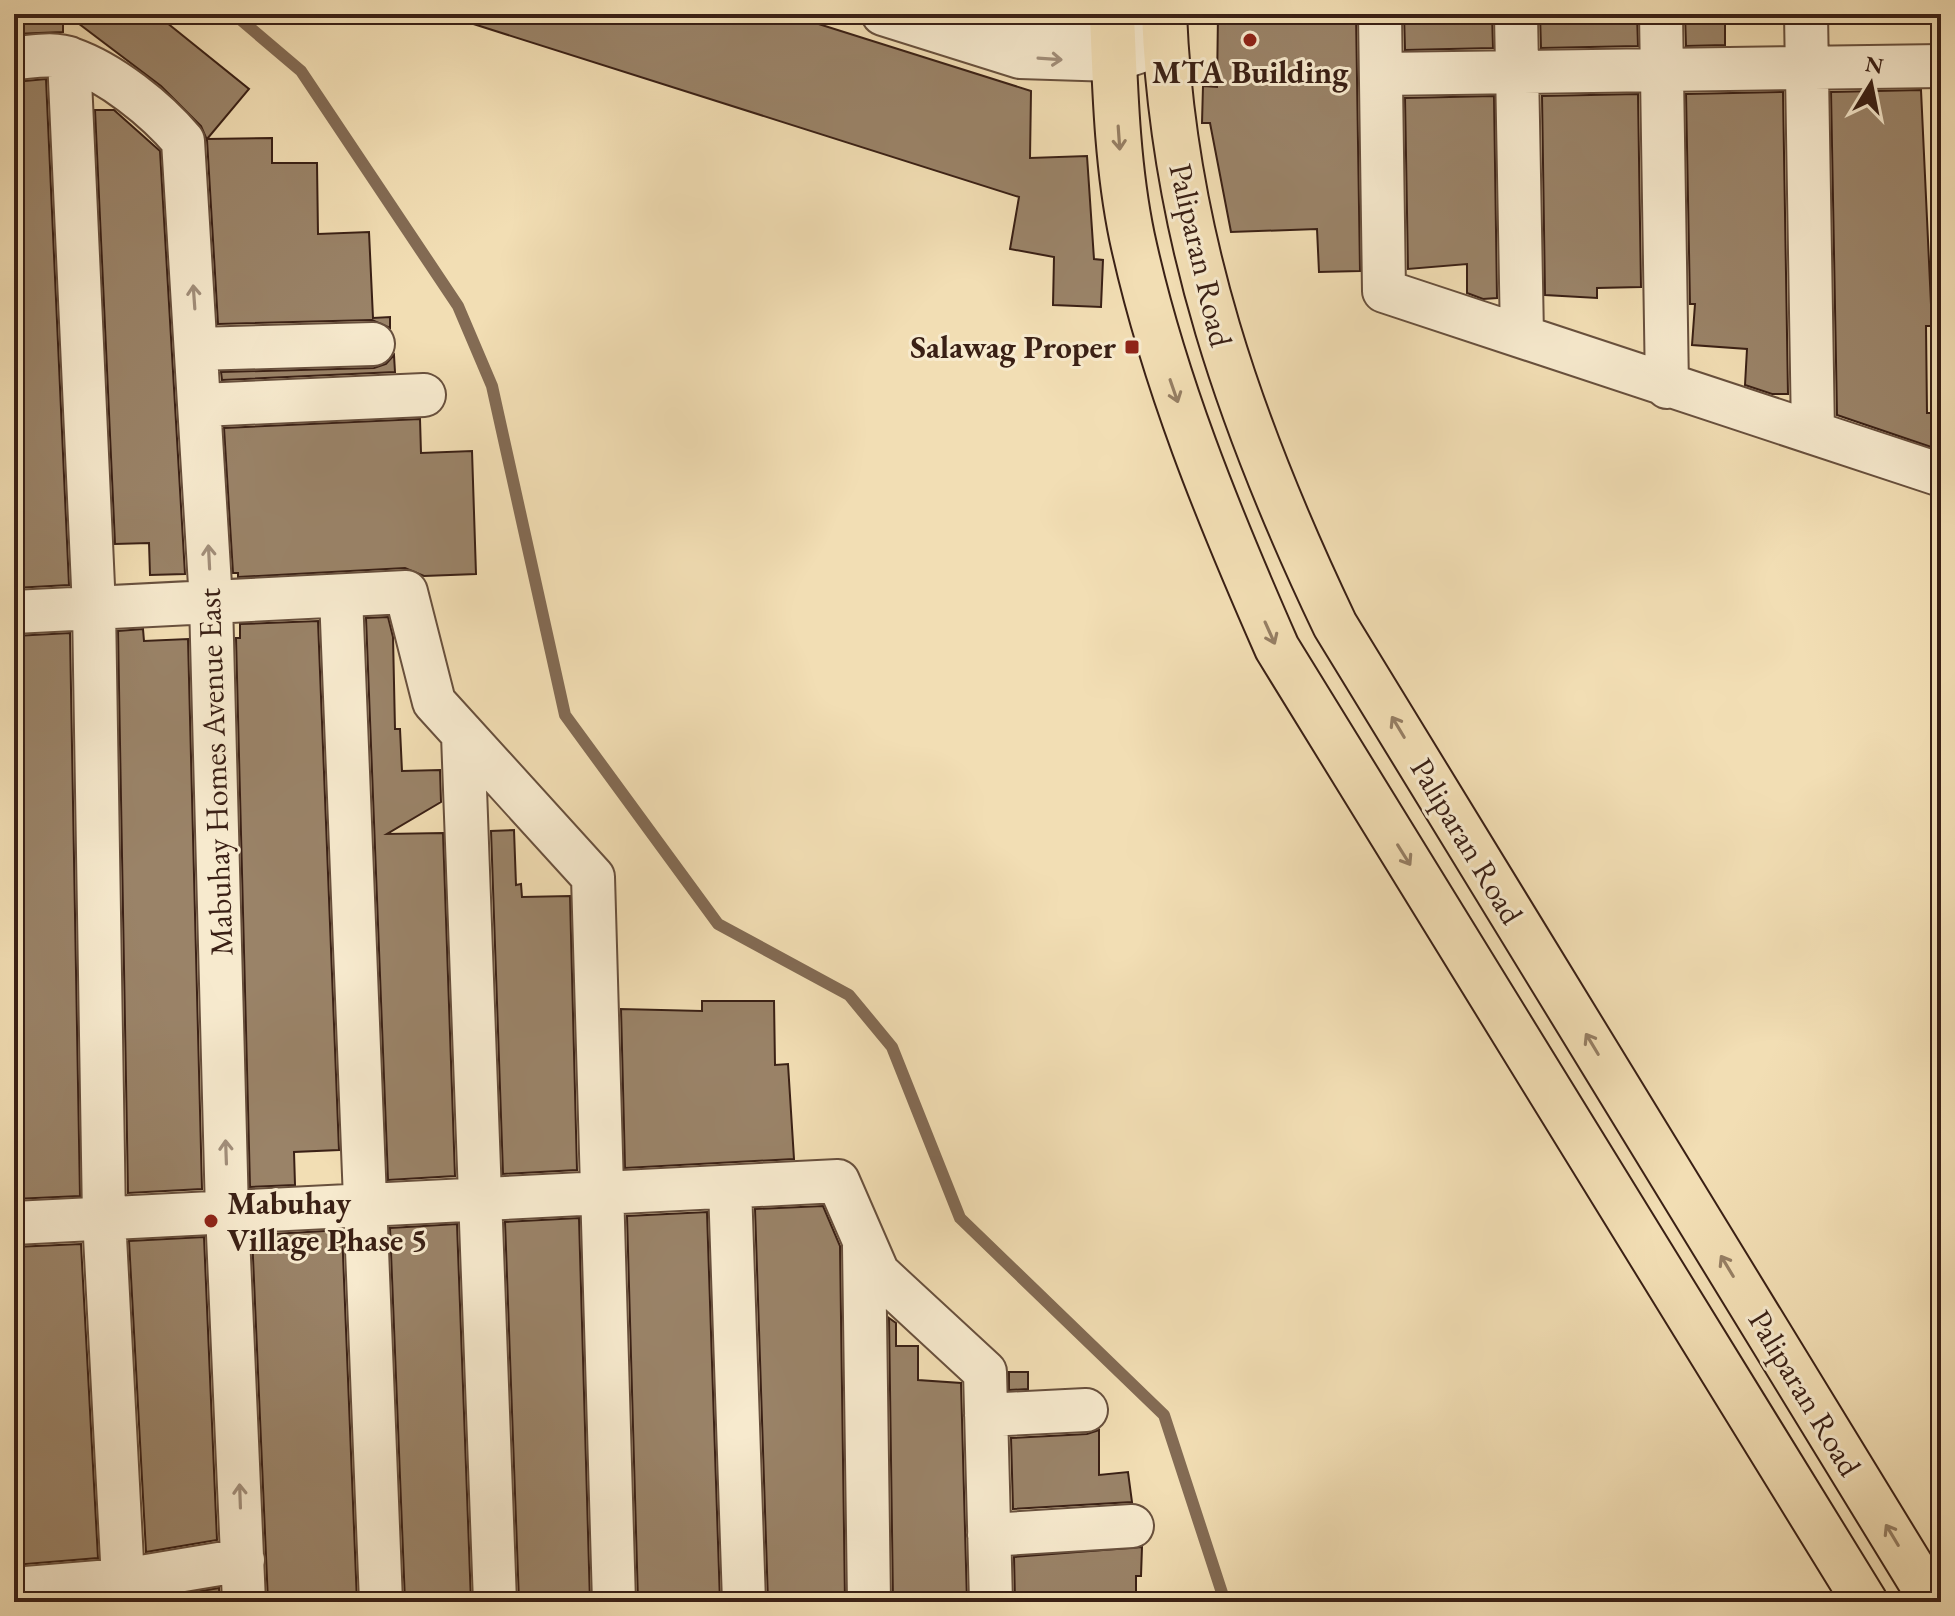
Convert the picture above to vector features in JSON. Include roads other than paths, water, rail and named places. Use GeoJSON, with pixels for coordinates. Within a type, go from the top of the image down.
{"type":"FeatureCollection","features":[{"type":"Feature","properties":{"kind":"main road","name":"Paliparan Road"},"geometry":{"type":"LineString","coordinates":[[1165,29],[1176,151],[1189,227],[1217,333],[1253,438],[1335,625],[1933,1602]]}},
{"type":"Feature","properties":{"kind":"main road","name":"Paliparan Road"},"geometry":{"type":"LineString","coordinates":[[1113,35],[1120,154],[1132,234],[1159,346],[1227,534],[1277,648],[1865,1602]]}},
{"type":"Feature","properties":{"kind":"street"},"geometry":{"type":"LineString","coordinates":[[883,14],[1020,57],[1113,35],[1165,29]]}},
{"type":"Feature","properties":{"kind":"street"},"geometry":{"type":"LineString","coordinates":[[1380,14],[1384,291],[1941,475]]}},
{"type":"Feature","properties":{"kind":"street"},"geometry":{"type":"LineString","coordinates":[[1516,14],[1522,336]]}},
{"type":"Feature","properties":{"kind":"street"},"geometry":{"type":"LineString","coordinates":[[1661,14],[1667,387]]}},
{"type":"Feature","properties":{"kind":"street"},"geometry":{"type":"LineString","coordinates":[[1806,14],[1813,432]]}},
{"type":"Feature","properties":{"kind":"street","name":"Mabuhay Homes Avenue East"},"geometry":{"type":"LineString","coordinates":[[14,58],[69,58],[99,73],[166,120],[183,141],[211,602],[227,1212],[244,1602]]}},
{"type":"Feature","properties":{"kind":"street"},"geometry":{"type":"LineString","coordinates":[[69,58],[94,608],[104,1218],[123,1580]]}},
{"type":"Feature","properties":{"kind":"street"},"geometry":{"type":"LineString","coordinates":[[1381,74],[1941,66]]}},
{"type":"Feature","properties":{"kind":"street"},"geometry":{"type":"LineString","coordinates":[[197,349],[373,344]]}},
{"type":"Feature","properties":{"kind":"street"},"geometry":{"type":"LineString","coordinates":[[201,405],[424,395]]}},
{"type":"Feature","properties":{"kind":"street"},"geometry":{"type":"LineString","coordinates":[[14,612],[406,592],[434,702],[593,877],[614,1602]]}},
{"type":"Feature","properties":{"kind":"street"},"geometry":{"type":"LineString","coordinates":[[341,596],[381,1602]]}},
{"type":"Feature","properties":{"kind":"street"},"geometry":{"type":"LineString","coordinates":[[463,735],[495,1602]]}},
{"type":"Feature","properties":{"kind":"street"},"geometry":{"type":"LineString","coordinates":[[14,1223],[838,1181],[878,1273],[985,1372],[991,1602]]}},
{"type":"Feature","properties":{"kind":"street"},"geometry":{"type":"LineString","coordinates":[[730,1187],[744,1602]]}},
{"type":"Feature","properties":{"kind":"street"},"geometry":{"type":"LineString","coordinates":[[864,1241],[869,1602]]}},
{"type":"Feature","properties":{"kind":"street"},"geometry":{"type":"LineString","coordinates":[[986,1415],[1086,1410]]}},
{"type":"Feature","properties":{"kind":"street"},"geometry":{"type":"LineString","coordinates":[[989,1535],[1132,1526]]}},
{"type":"Feature","properties":{"kind":"street"},"geometry":{"type":"LineString","coordinates":[[14,1589],[123,1580],[243,1560]]}},
{"type":"Feature","properties":{"kind":"waterway"},"geometry":{"type":"LineString","coordinates":[[234,14],[301,71],[458,306],[492,386],[565,715],[718,924],[849,995],[892,1047],[960,1218],[1164,1415],[1225,1602]]}},
{"type":"Feature","properties":{"kind":"place","name":"MTA Building"},"geometry":{"type":"Point","coordinates":[1250,40]}},
{"type":"Feature","properties":{"kind":"place","name":"Salawag Proper"},"geometry":{"type":"Point","coordinates":[1132,347]}},
{"type":"Feature","properties":{"kind":"place","name":"Mabuhay Village Phase 5"},"geometry":{"type":"Point","coordinates":[211,1221]}}]}
